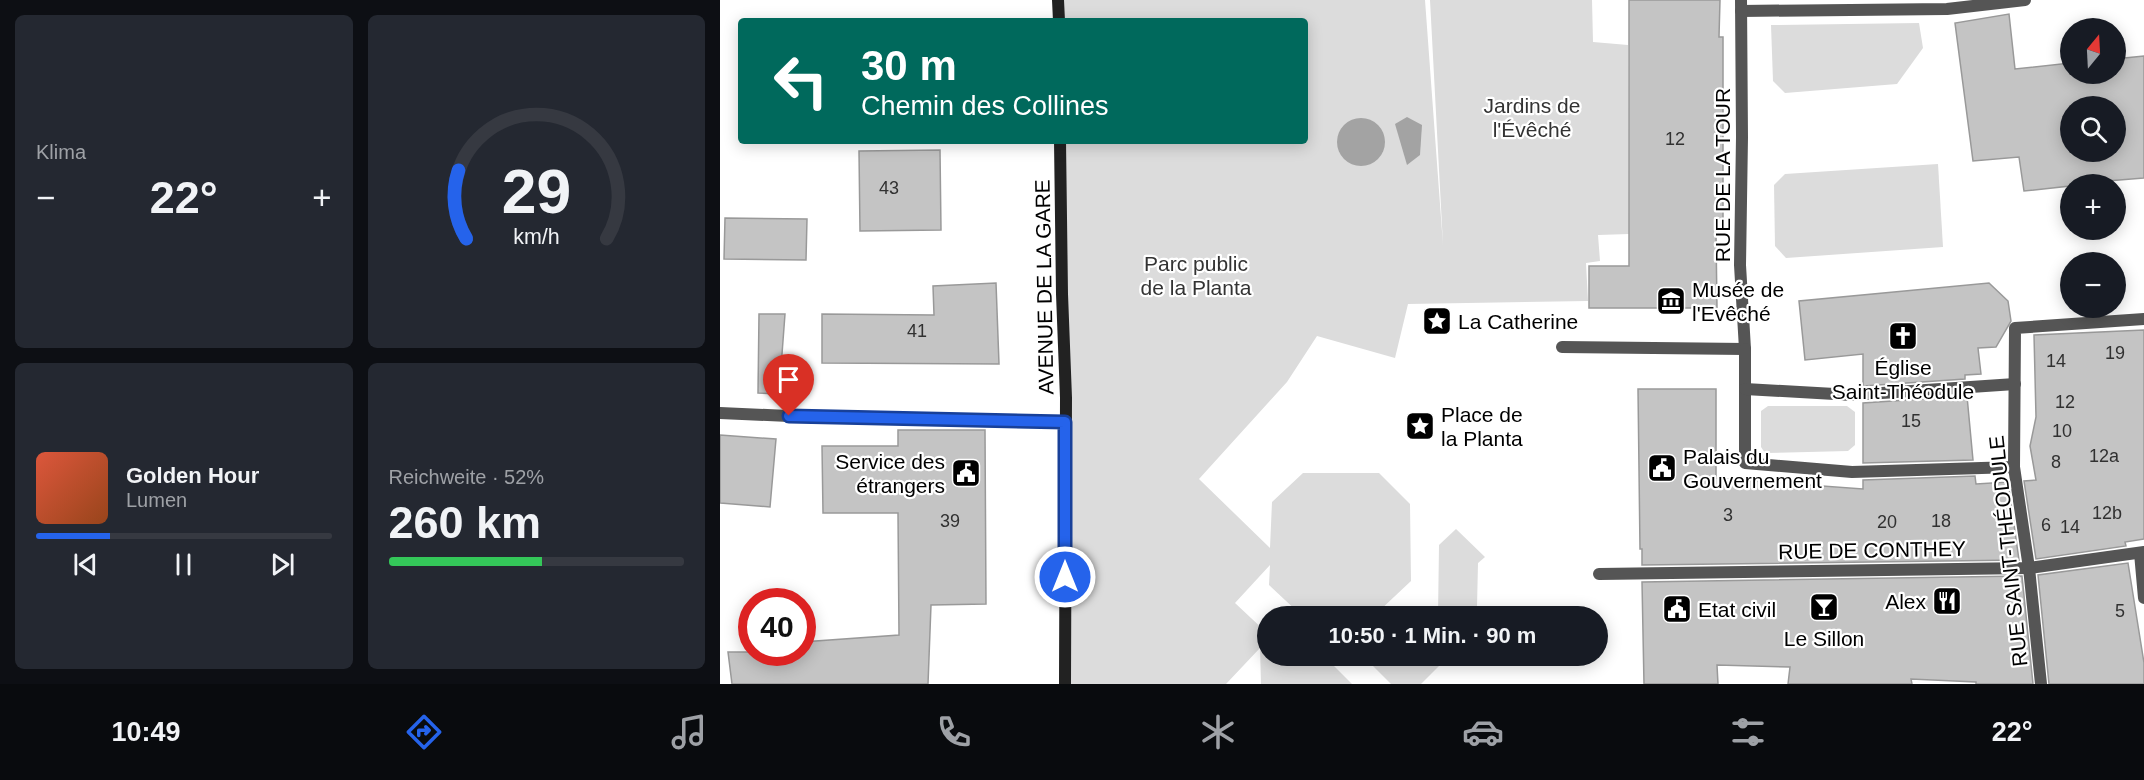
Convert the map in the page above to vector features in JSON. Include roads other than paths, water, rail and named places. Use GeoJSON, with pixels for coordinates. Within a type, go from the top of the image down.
{"type":"FeatureCollection","features":[{"type":"Feature","properties":{"kind":"street"},"geometry":{"type":"LineString","coordinates":[[1059,0],[1059,18]]}},
{"type":"Feature","properties":{"kind":"street"},"geometry":{"type":"LineString","coordinates":[[1741,5],[1947,9],[2025,0]]}},
{"type":"Feature","properties":{"kind":"street","name":"RUE DE LA TOUR"},"geometry":{"type":"LineString","coordinates":[[1741,5],[1740,265],[1745,349],[1745,463],[1852,472],[2014,467]]}},
{"type":"Feature","properties":{"kind":"street","name":"AVENUE DE LA GARE"},"geometry":{"type":"LineString","coordinates":[[1060,144],[1065,422],[1065,684]]}},
{"type":"Feature","properties":{"kind":"street","name":"RUE SAINT-THÉODULE"},"geometry":{"type":"LineString","coordinates":[[2041,684],[2029,568],[2014,467],[2015,328],[2144,319]]}},
{"type":"Feature","properties":{"kind":"street"},"geometry":{"type":"LineString","coordinates":[[1562,347],[1745,349]]}},
{"type":"Feature","properties":{"kind":"street"},"geometry":{"type":"LineString","coordinates":[[1745,389],[1852,395],[2015,384]]}},
{"type":"Feature","properties":{"kind":"street"},"geometry":{"type":"LineString","coordinates":[[720,413],[1065,422]]}},
{"type":"Feature","properties":{"kind":"street"},"geometry":{"type":"LineString","coordinates":[[2142,553],[2144,598]]}},
{"type":"Feature","properties":{"kind":"street","name":"RUE DE CONTHEY"},"geometry":{"type":"LineString","coordinates":[[1599,574],[2029,568],[2142,553]]}},
{"type":"Feature","properties":{"kind":"place","name":"Musée de l'Evêché"},"geometry":{"type":"Point","coordinates":[1671,301]}},
{"type":"Feature","properties":{"kind":"place","name":"La Catherine"},"geometry":{"type":"Point","coordinates":[1437,321]}},
{"type":"Feature","properties":{"kind":"place","name":"Église Saint-Théodule"},"geometry":{"type":"Point","coordinates":[1903,336]}},
{"type":"Feature","properties":{"kind":"place","name":"Place de la Planta"},"geometry":{"type":"Point","coordinates":[1420,426]}},
{"type":"Feature","properties":{"kind":"place","name":"Palais du Gouvernement"},"geometry":{"type":"Point","coordinates":[1662,468]}},
{"type":"Feature","properties":{"kind":"place","name":"Service des étrangers"},"geometry":{"type":"Point","coordinates":[966,473]}},
{"type":"Feature","properties":{"kind":"place","name":"Alex"},"geometry":{"type":"Point","coordinates":[1947,601]}},
{"type":"Feature","properties":{"kind":"place","name":"Le Sillon"},"geometry":{"type":"Point","coordinates":[1824,607]}},
{"type":"Feature","properties":{"kind":"place","name":"Etat civil"},"geometry":{"type":"Point","coordinates":[1677,609]}},
{"type":"Feature","properties":{"kind":"park label","name":"Jardins de l'Évêché"},"geometry":{"type":"Point","coordinates":[1532,117]}},
{"type":"Feature","properties":{"kind":"park label","name":"Parc public de la Planta"},"geometry":{"type":"Point","coordinates":[1196,275]}}]}
